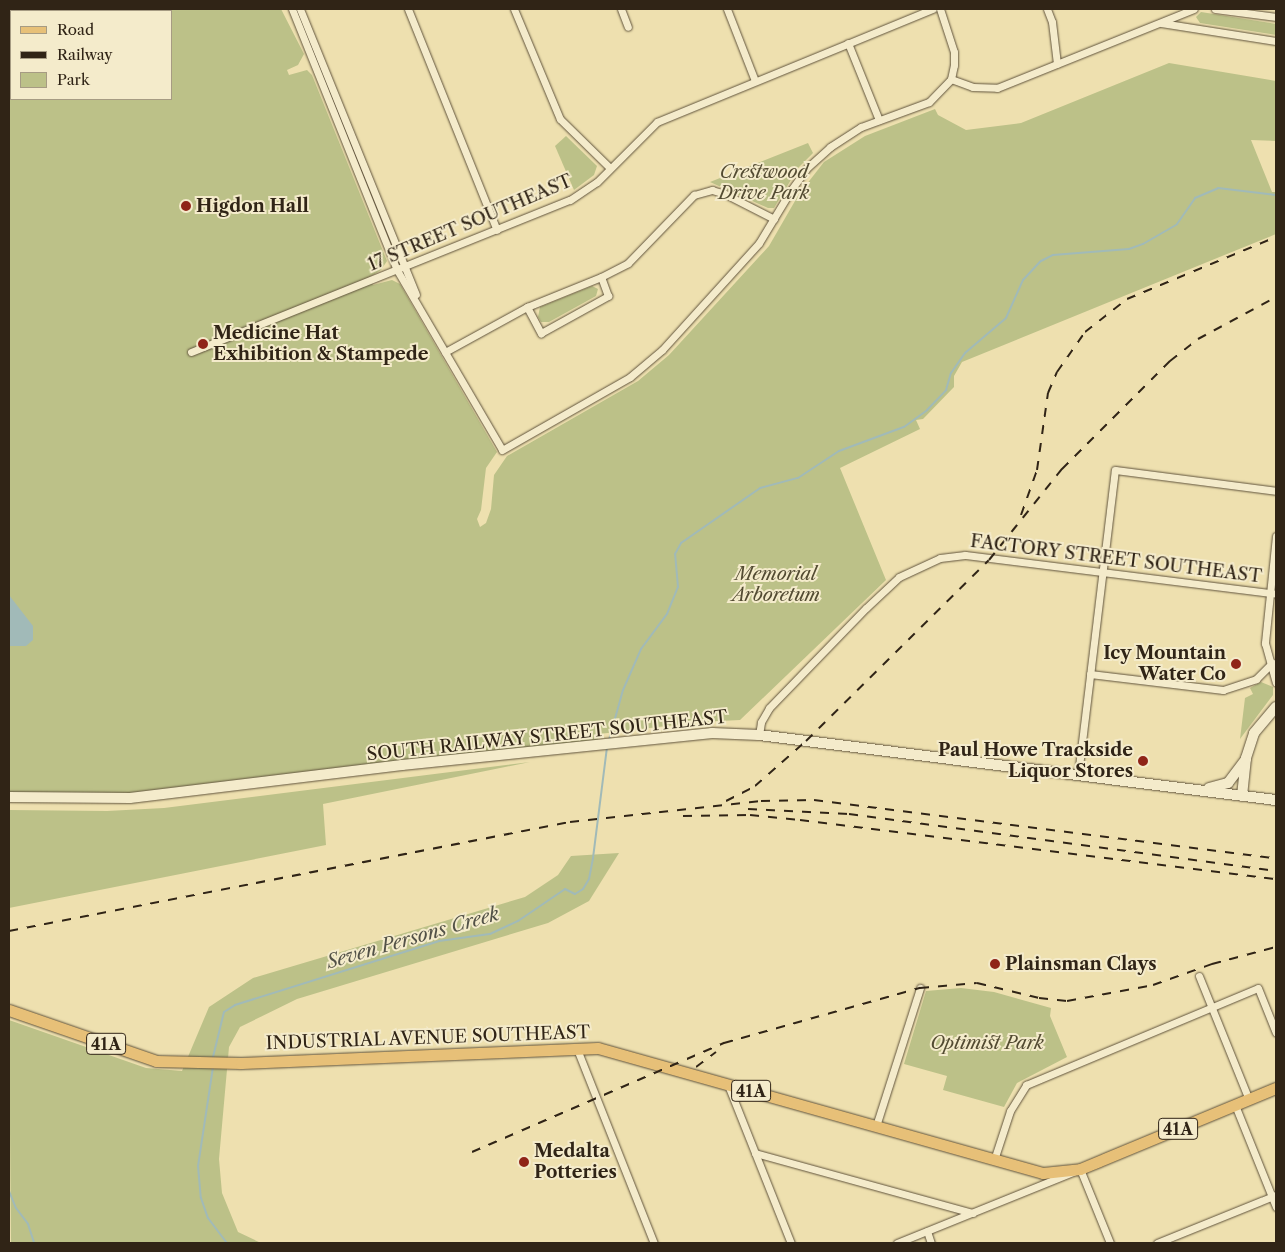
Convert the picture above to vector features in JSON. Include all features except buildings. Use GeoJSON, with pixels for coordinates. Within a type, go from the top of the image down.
{"type":"FeatureCollection","features":[{"type":"Feature","properties":{"kind":"main road","name":"INDUSTRIAL AVENUE SOUTHEAST"},"geometry":{"type":"LineString","coordinates":[[9,1010],[156,1061],[207,1064],[241,1063],[598,1048],[1043,1173],[1080,1169]]}},
{"type":"Feature","properties":{"kind":"main road","name":"41A"},"geometry":{"type":"LineString","coordinates":[[1080,1169],[1276,1088]]}},
{"type":"Feature","properties":{"kind":"street"},"geometry":{"type":"LineString","coordinates":[[292,9],[401,268],[427,320],[502,450],[630,377],[662,350],[759,243],[791,190],[818,156],[860,127],[929,102],[951,79],[954,52],[940,9]]}},
{"type":"Feature","properties":{"kind":"street"},"geometry":{"type":"LineString","coordinates":[[300,9],[401,268]]}},
{"type":"Feature","properties":{"kind":"street"},"geometry":{"type":"LineString","coordinates":[[408,9],[497,230]]}},
{"type":"Feature","properties":{"kind":"street"},"geometry":{"type":"LineString","coordinates":[[514,9],[560,119],[610,168]]}},
{"type":"Feature","properties":{"kind":"street"},"geometry":{"type":"LineString","coordinates":[[621,9],[628,27]]}},
{"type":"Feature","properties":{"kind":"street"},"geometry":{"type":"LineString","coordinates":[[726,9],[755,81]]}},
{"type":"Feature","properties":{"kind":"street","name":"17 STREET SOUTHEAST"},"geometry":{"type":"LineString","coordinates":[[191,352],[570,200],[597,182],[657,122],[933,9]]}},
{"type":"Feature","properties":{"kind":"street"},"geometry":{"type":"LineString","coordinates":[[1047,9],[1052,22],[1058,64]]}},
{"type":"Feature","properties":{"kind":"street"},"geometry":{"type":"LineString","coordinates":[[951,79],[973,88],[997,88],[1194,9]]}},
{"type":"Feature","properties":{"kind":"street"},"geometry":{"type":"LineString","coordinates":[[1215,9],[1276,17]]}},
{"type":"Feature","properties":{"kind":"street"},"geometry":{"type":"LineString","coordinates":[[1161,23],[1276,41]]}},
{"type":"Feature","properties":{"kind":"street"},"geometry":{"type":"LineString","coordinates":[[848,44],[879,120]]}},
{"type":"Feature","properties":{"kind":"street"},"geometry":{"type":"LineString","coordinates":[[445,352],[527,307],[602,278],[628,263],[694,195],[712,190],[725,194],[774,219]]}},
{"type":"Feature","properties":{"kind":"street"},"geometry":{"type":"LineString","coordinates":[[527,307],[541,333],[608,296],[602,278]]}},
{"type":"Feature","properties":{"kind":"street"},"geometry":{"type":"LineString","coordinates":[[1078,775],[1116,470],[1276,491]]}},
{"type":"Feature","properties":{"kind":"street"},"geometry":{"type":"LineString","coordinates":[[1276,536],[1272,594],[1265,642],[1274,664],[1272,675],[1276,682]]}},
{"type":"Feature","properties":{"kind":"street","name":"FACTORY STREET SOUTHEAST"},"geometry":{"type":"LineString","coordinates":[[759,735],[765,713],[811,664],[892,584],[926,563],[965,555],[1272,594]]}},
{"type":"Feature","properties":{"kind":"street"},"geometry":{"type":"LineString","coordinates":[[1090,674],[1223,690],[1250,682],[1274,664]]}},
{"type":"Feature","properties":{"kind":"street"},"geometry":{"type":"LineString","coordinates":[[1242,796],[1246,758],[1254,733],[1276,706]]}},
{"type":"Feature","properties":{"kind":"street","name":"SOUTH RAILWAY STREET SOUTHEAST"},"geometry":{"type":"LineString","coordinates":[[9,797],[88,799],[198,792],[402,765],[712,734],[759,735],[1276,800]]}},
{"type":"Feature","properties":{"kind":"street"},"geometry":{"type":"LineString","coordinates":[[1179,788],[1224,786],[1246,758]]}},
{"type":"Feature","properties":{"kind":"street"},"geometry":{"type":"LineString","coordinates":[[1199,976],[1249,1100]]}},
{"type":"Feature","properties":{"kind":"street"},"geometry":{"type":"LineString","coordinates":[[876,1126],[920,988]]}},
{"type":"Feature","properties":{"kind":"street"},"geometry":{"type":"LineString","coordinates":[[994,1160],[1010,1112],[1026,1084],[1258,988],[1276,1033]]}},
{"type":"Feature","properties":{"kind":"street"},"geometry":{"type":"LineString","coordinates":[[577,1049],[654,1243]]}},
{"type":"Feature","properties":{"kind":"street"},"geometry":{"type":"LineString","coordinates":[[728,1085],[791,1243]]}},
{"type":"Feature","properties":{"kind":"street"},"geometry":{"type":"LineString","coordinates":[[1235,1105],[1274,1196],[1276,1207]]}},
{"type":"Feature","properties":{"kind":"street"},"geometry":{"type":"LineString","coordinates":[[755,1152],[972,1213]]}},
{"type":"Feature","properties":{"kind":"street"},"geometry":{"type":"LineString","coordinates":[[897,1243],[1080,1169],[1110,1243]]}},
{"type":"Feature","properties":{"kind":"street"},"geometry":{"type":"LineString","coordinates":[[1157,1243],[1274,1196]]}},
{"type":"Feature","properties":{"kind":"street"},"geometry":{"type":"LineString","coordinates":[[927,1231],[931,1243]]}},
{"type":"Feature","properties":{"kind":"green space","name":"Memorial Arboretum"},"geometry":{"type":"Polygon","coordinates":[[[9,9],[281,9],[304,54],[298,65],[287,70],[289,75],[307,70],[312,75],[387,261],[381,270],[370,277],[373,285],[392,280],[400,284],[497,452],[486,468],[481,510],[477,519],[480,527],[486,523],[491,509],[494,475],[507,456],[638,381],[669,355],[769,246],[799,194],[824,162],[865,136],[935,109],[938,115],[966,130],[1021,123],[1169,63],[1276,81],[1276,141],[1251,140],[1272,192],[1276,192],[1276,234],[962,362],[954,376],[954,387],[923,419],[916,420],[920,429],[840,468],[886,580],[740,720],[700,722],[599,734],[598,740],[130,793],[9,792],[9,9]]]}},
{"type":"Feature","properties":{"kind":"green space"},"geometry":{"type":"Polygon","coordinates":[[[1201,12],[1276,24],[1276,35],[1200,23],[1196,17],[1201,12]]]}},
{"type":"Feature","properties":{"kind":"green space"},"geometry":{"type":"Polygon","coordinates":[[[566,136],[597,166],[594,175],[574,190],[555,146],[566,136]]]}},
{"type":"Feature","properties":{"kind":"green space","name":"Crestwood Drive Park"},"geometry":{"type":"Polygon","coordinates":[[[808,143],[813,153],[798,168],[774,208],[768,208],[710,182],[808,143]]]}},
{"type":"Feature","properties":{"kind":"green space"},"geometry":{"type":"Polygon","coordinates":[[[592,286],[598,289],[596,296],[549,322],[541,322],[538,317],[540,307],[592,286]]]}},
{"type":"Feature","properties":{"kind":"green space"},"geometry":{"type":"Polygon","coordinates":[[[1261,682],[1273,687],[1273,695],[1240,739],[1245,698],[1253,694],[1250,688],[1261,682]]]}},
{"type":"Feature","properties":{"kind":"green space"},"geometry":{"type":"Polygon","coordinates":[[[530,762],[323,804],[326,845],[9,908],[9,810],[107,811],[164,808],[530,762]]]}},
{"type":"Feature","properties":{"kind":"green space"},"geometry":{"type":"Polygon","coordinates":[[[619,853],[589,901],[548,923],[297,999],[240,1027],[229,1047],[219,1159],[222,1193],[238,1232],[261,1243],[11,1243],[9,1020],[146,1068],[182,1071],[209,1007],[253,978],[525,897],[558,875],[571,856],[619,853]]]}},
{"type":"Feature","properties":{"kind":"green space","name":"Optimist Park"},"geometry":{"type":"Polygon","coordinates":[[[961,988],[994,992],[1051,1008],[1050,1016],[1067,1057],[1017,1083],[1004,1107],[943,1090],[947,1076],[904,1064],[926,991],[961,988]]]}},
{"type":"Feature","properties":{"kind":"water"},"geometry":{"type":"Polygon","coordinates":[[[9,595],[33,626],[33,640],[26,646],[9,646],[9,595]]]}},
{"type":"Feature","properties":{"kind":"waterway","name":"Seven Persons Creek"},"geometry":{"type":"LineString","coordinates":[[609,740],[623,690],[641,649],[667,614],[678,587],[675,554],[681,543],[760,488],[798,478],[839,451],[904,427],[927,410],[946,390],[951,373],[965,353],[1006,318],[1023,280],[1041,261],[1053,255],[1129,249],[1143,244],[1177,224],[1195,198],[1218,188],[1276,195]]}},
{"type":"Feature","properties":{"kind":"waterway","name":"Seven Persons Creek"},"geometry":{"type":"LineString","coordinates":[[213,1057],[224,1012],[235,1005],[439,941],[490,934],[518,921],[565,889],[575,894],[583,889],[589,879],[593,858],[607,747]]}},
{"type":"Feature","properties":{"kind":"waterway","name":"Seven Persons Creek"},"geometry":{"type":"LineString","coordinates":[[213,1067],[198,1166],[201,1198],[208,1218],[227,1243]]}},
{"type":"Feature","properties":{"kind":"waterway"},"geometry":{"type":"LineString","coordinates":[[9,1191],[16,1208],[28,1224],[34,1243]]}},
{"type":"Feature","properties":{"kind":"railway"},"geometry":{"type":"LineString","coordinates":[[1021,515],[1037,470],[1048,393],[1057,372],[1085,332],[1127,299],[1276,237]]}},
{"type":"Feature","properties":{"kind":"railway"},"geometry":{"type":"LineString","coordinates":[[726,801],[755,786],[806,741],[989,560],[1062,469],[1170,361],[1198,339],[1276,297]]}},
{"type":"Feature","properties":{"kind":"railway"},"geometry":{"type":"LineString","coordinates":[[9,931],[570,822],[761,801],[814,800],[1276,858]]}},
{"type":"Feature","properties":{"kind":"railway"},"geometry":{"type":"LineString","coordinates":[[748,809],[849,814],[1276,871]]}},
{"type":"Feature","properties":{"kind":"railway"},"geometry":{"type":"LineString","coordinates":[[683,816],[750,815],[800,820],[1276,879]]}},
{"type":"Feature","properties":{"kind":"railway"},"geometry":{"type":"LineString","coordinates":[[472,1152],[724,1043],[920,988],[977,983],[1039,998],[1067,1001],[1153,985],[1212,964],[1276,947]]}},
{"type":"Feature","properties":{"kind":"railway"},"geometry":{"type":"LineString","coordinates":[[696,1067],[716,1052]]}},
{"type":"Feature","properties":{"kind":"place","name":"Higdon Hall"},"geometry":{"type":"Point","coordinates":[186,206]}},
{"type":"Feature","properties":{"kind":"place","name":"Medicine Hat Exhibition & Stampede"},"geometry":{"type":"Point","coordinates":[203,344]}},
{"type":"Feature","properties":{"kind":"place","name":"Icy Mountain Water Co"},"geometry":{"type":"Point","coordinates":[1236,664]}},
{"type":"Feature","properties":{"kind":"place","name":"Paul Howe Trackside Liquor Stores"},"geometry":{"type":"Point","coordinates":[1143,761]}},
{"type":"Feature","properties":{"kind":"place","name":"Plainsman Clays"},"geometry":{"type":"Point","coordinates":[995,964]}},
{"type":"Feature","properties":{"kind":"place","name":"Medalta Potteries"},"geometry":{"type":"Point","coordinates":[524,1162]}}]}
